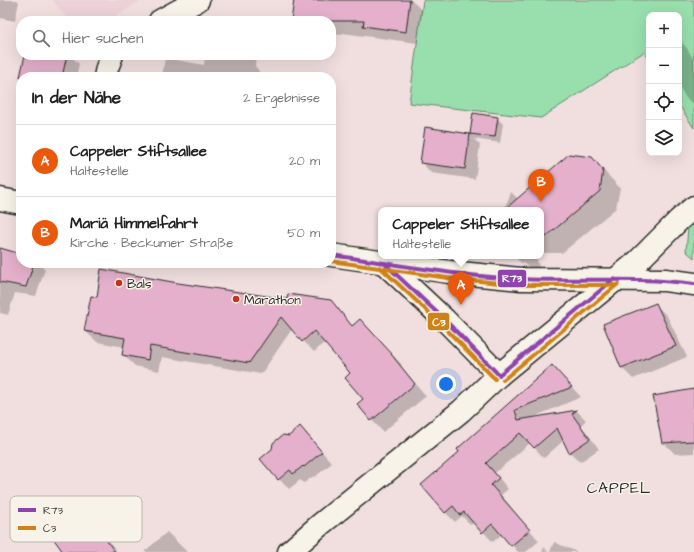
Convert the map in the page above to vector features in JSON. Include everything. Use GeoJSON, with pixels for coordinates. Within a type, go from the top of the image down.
{"type":"FeatureCollection","features":[{"type":"Feature","properties":{"kind":"street"},"geometry":{"type":"LineString","coordinates":[[169,16],[198,0]]}},
{"type":"Feature","properties":{"kind":"street"},"geometry":{"type":"LineString","coordinates":[[106,72],[110,60]]}},
{"type":"Feature","properties":{"kind":"street"},"geometry":{"type":"LineString","coordinates":[[0,200],[16,202]]}},
{"type":"Feature","properties":{"kind":"street"},"geometry":{"type":"LineString","coordinates":[[289,552],[461,412],[499,375],[637,262],[694,207]]}},
{"type":"Feature","properties":{"kind":"street"},"geometry":{"type":"LineString","coordinates":[[336,255],[449,272],[521,279],[665,280],[694,284]]}},
{"type":"Feature","properties":{"kind":"street"},"geometry":{"type":"LineString","coordinates":[[384,263],[445,320],[499,375]]}},
{"type":"Feature","properties":{"kind":"shaded area"},"geometry":{"type":"Polygon","coordinates":[[[52,0],[142,0],[116,16],[65,16],[52,0]]]}},
{"type":"Feature","properties":{"kind":"green space"},"geometry":{"type":"Polygon","coordinates":[[[423,0],[694,0],[694,128],[682,110],[682,12],[646,12],[646,55],[644,52],[541,118],[409,103],[423,0]]]}},
{"type":"Feature","properties":{"kind":"green space"},"geometry":{"type":"Polygon","coordinates":[[[694,223],[694,258],[686,251],[688,228],[694,223]]]}},
{"type":"Feature","properties":{"kind":"building"},"geometry":{"type":"Polygon","coordinates":[[[294,0],[410,0],[406,32],[363,26],[364,21],[336,21],[336,16],[292,16],[294,0]]]}},
{"type":"Feature","properties":{"kind":"building"},"geometry":{"type":"Polygon","coordinates":[[[24,60],[66,60],[63,72],[21,72],[24,60]]]}},
{"type":"Feature","properties":{"kind":"building"},"geometry":{"type":"Polygon","coordinates":[[[473,113],[498,117],[495,137],[470,134],[473,113]]]}},
{"type":"Feature","properties":{"kind":"building"},"geometry":{"type":"Polygon","coordinates":[[[425,127],[470,134],[465,169],[420,163],[425,127]]]}},
{"type":"Feature","properties":{"kind":"building"},"geometry":{"type":"Polygon","coordinates":[[[569,154],[592,157],[603,170],[600,191],[544,238],[544,207],[507,207],[569,154]]]}},
{"type":"Feature","properties":{"kind":"building"},"geometry":{"type":"Polygon","coordinates":[[[0,248],[16,253],[16,268],[32,268],[26,287],[0,282],[0,248]]]}},
{"type":"Feature","properties":{"kind":"building"},"geometry":{"type":"Polygon","coordinates":[[[101,269],[178,283],[287,299],[288,294],[331,300],[352,326],[360,319],[392,354],[415,384],[371,421],[357,404],[363,399],[345,378],[350,373],[314,331],[302,342],[281,317],[249,363],[150,346],[148,360],[122,355],[125,338],[84,331],[91,296],[97,297],[101,269]]]}},
{"type":"Feature","properties":{"kind":"building"},"geometry":{"type":"Polygon","coordinates":[[[656,303],[676,346],[621,368],[603,324],[656,303]]]}},
{"type":"Feature","properties":{"kind":"building"},"geometry":{"type":"Polygon","coordinates":[[[552,365],[572,387],[515,410],[518,420],[577,410],[572,414],[590,439],[569,453],[557,428],[534,448],[520,433],[486,463],[499,478],[491,485],[530,530],[511,546],[492,524],[482,533],[464,512],[460,515],[453,506],[445,513],[421,485],[459,452],[457,449],[552,365]]]}},
{"type":"Feature","properties":{"kind":"building"},"geometry":{"type":"Polygon","coordinates":[[[694,389],[694,441],[662,443],[653,396],[694,389]]]}},
{"type":"Feature","properties":{"kind":"building"},"geometry":{"type":"Polygon","coordinates":[[[300,426],[322,452],[293,474],[290,470],[278,480],[260,459],[272,449],[273,443],[283,435],[289,436],[300,426]]]}},
{"type":"Feature","properties":{"kind":"building"},"geometry":{"type":"Polygon","coordinates":[[[56,542],[108,542],[115,552],[63,552],[56,542]]]}},
{"type":"Feature","properties":{"kind":"transit line","name":"R73"},"geometry":{"type":"LineString","coordinates":[[336,256],[473,275],[521,279],[651,280],[694,284]]}},
{"type":"Feature","properties":{"kind":"transit line","name":"C3"},"geometry":{"type":"LineString","coordinates":[[336,262],[448,278],[520,285],[614,285]]}},
{"type":"Feature","properties":{"kind":"transit line","name":"R73"},"geometry":{"type":"LineString","coordinates":[[384,263],[445,320],[499,375]]}},
{"type":"Feature","properties":{"kind":"transit line","name":"C3"},"geometry":{"type":"LineString","coordinates":[[380,267],[441,324],[495,379]]}},
{"type":"Feature","properties":{"kind":"transit line","name":"R73"},"geometry":{"type":"LineString","coordinates":[[499,375],[614,279]]}},
{"type":"Feature","properties":{"kind":"transit line","name":"C3"},"geometry":{"type":"LineString","coordinates":[[503,380],[618,284]]}},
{"type":"Feature","properties":{"kind":"place","name":"Mariä Himmelfahrt"},"geometry":{"type":"Point","coordinates":[541,202]}},
{"type":"Feature","properties":{"kind":"place","name":"Bals"},"geometry":{"type":"Point","coordinates":[119,283]}},
{"type":"Feature","properties":{"kind":"place","name":"Marathon"},"geometry":{"type":"Point","coordinates":[236,299]}},
{"type":"Feature","properties":{"kind":"place","name":"Cappeler Stiftsallee"},"geometry":{"type":"Point","coordinates":[461,305]}},
{"type":"Feature","properties":{"kind":"district","name":"CAPPEL"},"geometry":{"type":"Point","coordinates":[619,488]}}]}
